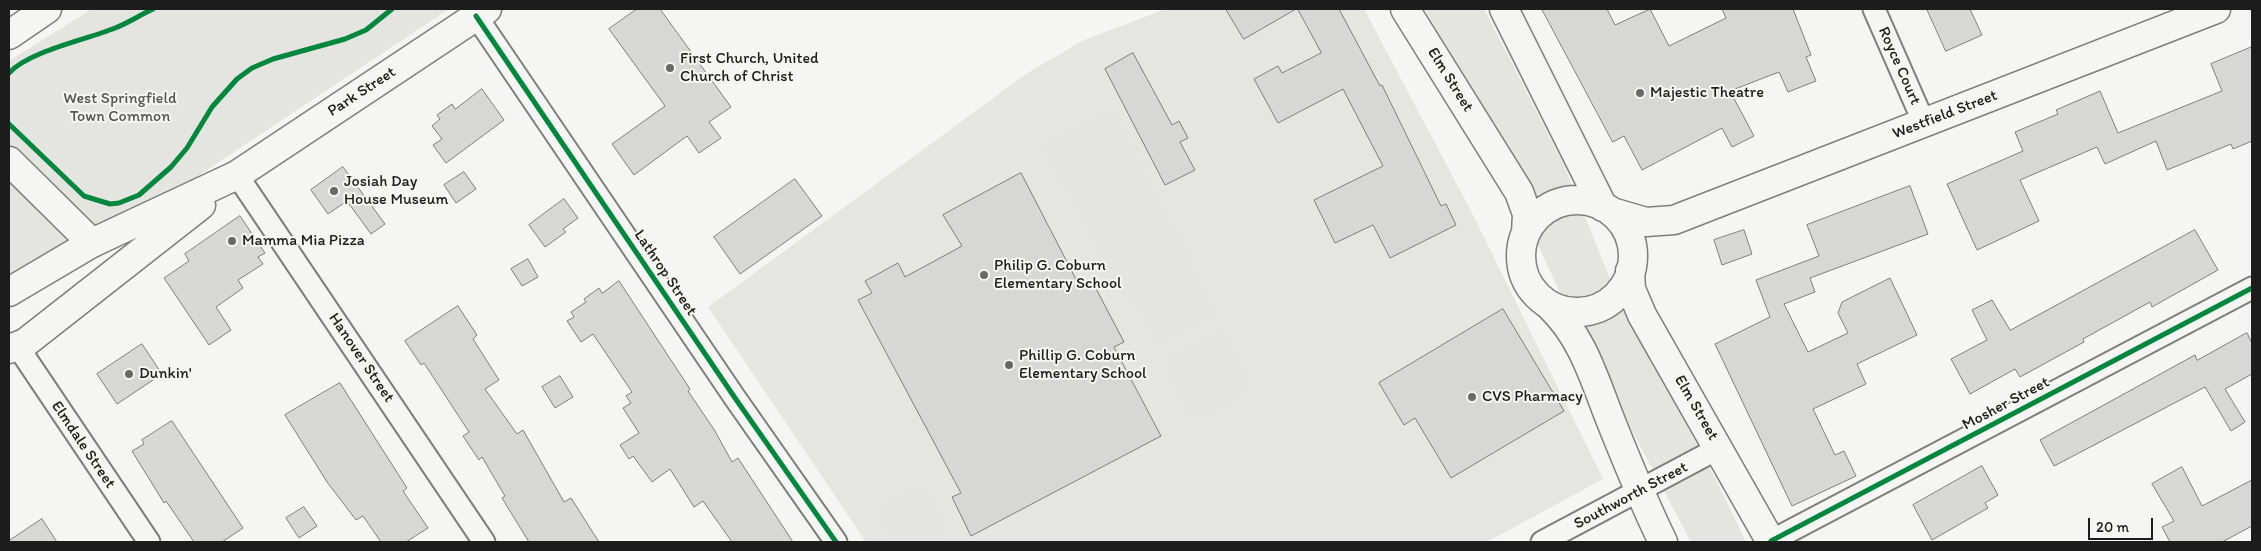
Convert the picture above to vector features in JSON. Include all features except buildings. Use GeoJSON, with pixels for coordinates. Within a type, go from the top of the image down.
{"type":"FeatureCollection","features":[{"type":"Feature","properties":{"kind":"main road"},"geometry":{"type":"LineString","coordinates":[[9,35],[47,9]]}},
{"type":"Feature","properties":{"kind":"main road","name":"Elm Street"},"geometry":{"type":"LineString","coordinates":[[1405,9],[1519,192],[1527,214],[1526,233]]}},
{"type":"Feature","properties":{"kind":"main road"},"geometry":{"type":"LineString","coordinates":[[1504,9],[1607,210]]}},
{"type":"Feature","properties":{"kind":"main road","name":"Westfield Street"},"geometry":{"type":"LineString","coordinates":[[1607,210],[1646,222],[1674,220],[2216,9]]}},
{"type":"Feature","properties":{"kind":"main road","name":"Park Street"},"geometry":{"type":"LineString","coordinates":[[13,348],[238,174],[481,12]]}},
{"type":"Feature","properties":{"kind":"main road"},"geometry":{"type":"LineString","coordinates":[[9,161],[92,243]]}},
{"type":"Feature","properties":{"kind":"main road","name":"Park Street"},"geometry":{"type":"LineString","coordinates":[[9,292],[92,243],[238,174]]}},
{"type":"Feature","properties":{"kind":"main road"},"geometry":{"type":"LineString","coordinates":[[1551,307],[1587,312],[1603,306],[1617,296],[1628,280],[1632,263],[1632,243],[1624,226],[1607,210],[1595,203],[1576,200],[1558,203],[1541,212],[1529,226],[1526,233],[1522,243],[1520,262],[1525,280],[1536,296],[1567,322],[1584,351],[1639,493],[1663,542]]}},
{"type":"Feature","properties":{"kind":"main road","name":"Westfield Street"},"geometry":{"type":"LineString","coordinates":[[1632,263],[1674,220]]}},
{"type":"Feature","properties":{"kind":"main road","name":"Elm Street"},"geometry":{"type":"LineString","coordinates":[[1632,263],[1631,289],[1642,315],[1771,542]]}},
{"type":"Feature","properties":{"kind":"street","name":"Royce Court"},"geometry":{"type":"LineString","coordinates":[[1874,9],[1924,123]]}},
{"type":"Feature","properties":{"kind":"street","name":"Lathrop Street"},"geometry":{"type":"LineString","coordinates":[[481,12],[700,347],[836,542]]}},
{"type":"Feature","properties":{"kind":"street","name":"Hanover Street"},"geometry":{"type":"LineString","coordinates":[[238,174],[484,542]]}},
{"type":"Feature","properties":{"kind":"street","name":"Mosher Street"},"geometry":{"type":"LineString","coordinates":[[1771,542],[2252,288]]}},
{"type":"Feature","properties":{"kind":"street","name":"Elmdale Street"},"geometry":{"type":"LineString","coordinates":[[13,348],[149,542]]}},
{"type":"Feature","properties":{"kind":"street","name":"Southworth Street"},"geometry":{"type":"LineString","coordinates":[[1542,542],[1639,493],[1719,448]]}},
{"type":"Feature","properties":{"kind":"shaded area"},"geometry":{"type":"Polygon","coordinates":[[[1166,9],[1364,9],[1472,213],[1603,479],[1487,542],[866,542],[708,307],[1029,72],[1084,40],[1166,9]]]}},
{"type":"Feature","properties":{"kind":"green space","name":"West Springfield Town Common"},"geometry":{"type":"Polygon","coordinates":[[[92,9],[449,9],[183,186],[9,281],[9,61],[92,9]]]}},
{"type":"Feature","properties":{"kind":"green space"},"geometry":{"type":"Polygon","coordinates":[[[1425,9],[1484,9],[1564,165],[1617,296],[1716,480],[1746,542],[1691,542],[1569,312],[1454,64],[1425,9]]]}},
{"type":"Feature","properties":{"kind":"green space"},"geometry":{"type":"Polygon","coordinates":[[[1113,103],[1199,268],[1196,270],[1219,316],[1156,349],[1132,305],[1128,307],[1037,143],[1113,103]]]}},
{"type":"Feature","properties":{"kind":"green space"},"geometry":{"type":"Polygon","coordinates":[[[1216,329],[1229,331],[1255,382],[1251,394],[1201,421],[1186,416],[1162,370],[1164,358],[1216,329]]]}},
{"type":"Feature","properties":{"kind":"green space"},"geometry":{"type":"Polygon","coordinates":[[[912,483],[931,487],[947,527],[940,541],[891,542],[874,518],[876,507],[912,483]]]}},
{"type":"Feature","properties":{"kind":"cycle path"},"geometry":{"type":"LineString","coordinates":[[9,73],[30,58],[115,28],[153,9]]}},
{"type":"Feature","properties":{"kind":"cycle path"},"geometry":{"type":"LineString","coordinates":[[9,124],[84,196],[110,204],[119,203],[139,195],[171,167],[187,148],[212,107],[237,79],[252,68],[273,59],[345,39],[366,30],[392,9]]}},
{"type":"Feature","properties":{"kind":"cycle path"},"geometry":{"type":"LineString","coordinates":[[476,16],[735,398],[836,542]]}},
{"type":"Feature","properties":{"kind":"cycle path"},"geometry":{"type":"LineString","coordinates":[[1771,541],[2252,288]]}},
{"type":"Feature","properties":{"kind":"place","name":"First Church, United Church of Christ"},"geometry":{"type":"Point","coordinates":[670,68]}},
{"type":"Feature","properties":{"kind":"place","name":"Majestic Theatre"},"geometry":{"type":"Point","coordinates":[1640,93]}},
{"type":"Feature","properties":{"kind":"place","name":"Josiah Day House Museum"},"geometry":{"type":"Point","coordinates":[334,191]}},
{"type":"Feature","properties":{"kind":"place","name":"Mamma Mia Pizza"},"geometry":{"type":"Point","coordinates":[232,241]}},
{"type":"Feature","properties":{"kind":"place","name":"Philip G. Coburn Elementary School"},"geometry":{"type":"Point","coordinates":[984,275]}},
{"type":"Feature","properties":{"kind":"place","name":"Phillip G. Coburn Elementary School"},"geometry":{"type":"Point","coordinates":[1009,365]}},
{"type":"Feature","properties":{"kind":"place","name":"Dunkin'"},"geometry":{"type":"Point","coordinates":[129,374]}},
{"type":"Feature","properties":{"kind":"place","name":"CVS Pharmacy"},"geometry":{"type":"Point","coordinates":[1472,397]}}]}
